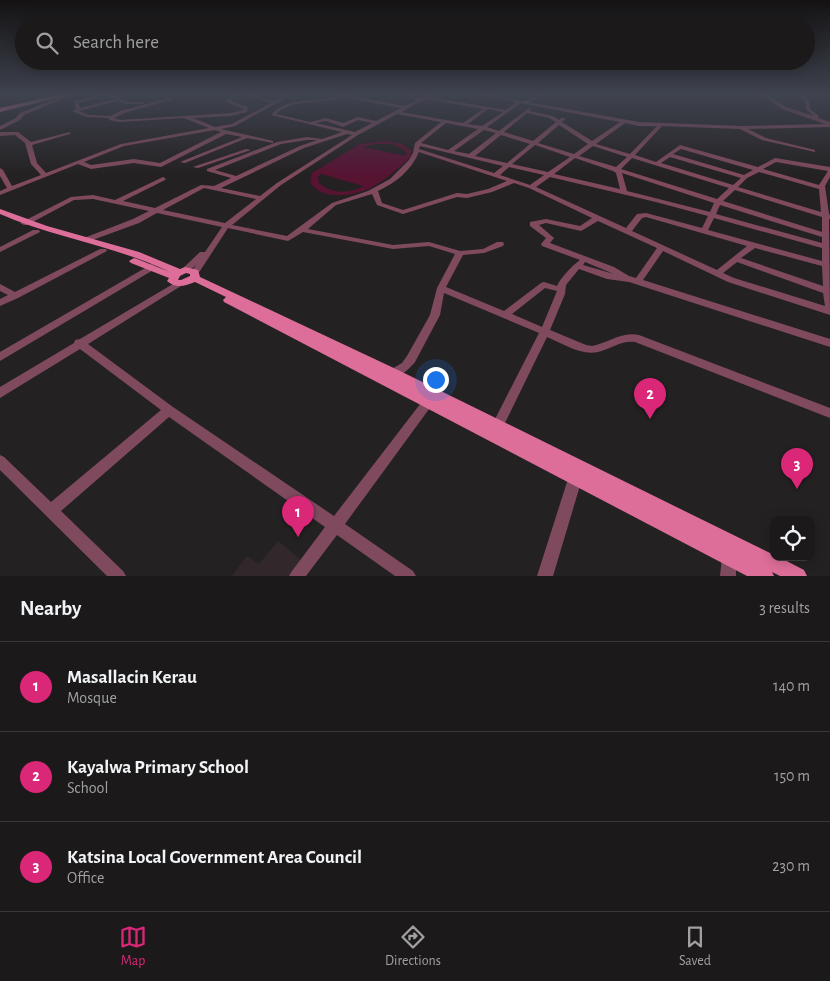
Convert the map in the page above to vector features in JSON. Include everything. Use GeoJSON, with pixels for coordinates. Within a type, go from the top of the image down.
{"type":"FeatureCollection","features":[{"type":"Feature","properties":{"kind":"main road"},"geometry":{"type":"LineString","coordinates":[[1,214],[24,223],[150,259],[575,480],[765,576]]}},
{"type":"Feature","properties":{"kind":"main road"},"geometry":{"type":"LineString","coordinates":[[1,214],[36,232],[183,277],[394,373],[798,576]]}},
{"type":"Feature","properties":{"kind":"street"},"geometry":{"type":"LineString","coordinates":[[0,128],[14,121]]}},
{"type":"Feature","properties":{"kind":"street"},"geometry":{"type":"LineString","coordinates":[[194,121],[245,138],[284,142]]}},
{"type":"Feature","properties":{"kind":"street"},"geometry":{"type":"LineString","coordinates":[[235,121],[239,123]]}},
{"type":"Feature","properties":{"kind":"street"},"geometry":{"type":"LineString","coordinates":[[0,193],[124,145],[161,137],[218,129],[243,121]]}},
{"type":"Feature","properties":{"kind":"street"},"geometry":{"type":"LineString","coordinates":[[302,121],[356,134]]}},
{"type":"Feature","properties":{"kind":"street"},"geometry":{"type":"LineString","coordinates":[[312,123],[319,121]]}},
{"type":"Feature","properties":{"kind":"street"},"geometry":{"type":"LineString","coordinates":[[333,121],[344,124],[352,121]]}},
{"type":"Feature","properties":{"kind":"street"},"geometry":{"type":"LineString","coordinates":[[370,121],[377,123]]}},
{"type":"Feature","properties":{"kind":"street"},"geometry":{"type":"LineString","coordinates":[[0,393],[150,300],[183,277],[211,248],[226,226],[261,198],[299,169],[381,121]]}},
{"type":"Feature","properties":{"kind":"street"},"geometry":{"type":"LineString","coordinates":[[24,223],[76,197],[118,201],[286,240],[302,230],[333,205],[374,190],[391,180],[412,163],[417,147],[445,121],[481,127],[501,133],[828,237]]}},
{"type":"Feature","properties":{"kind":"street"},"geometry":{"type":"LineString","coordinates":[[465,124],[469,121]]}},
{"type":"Feature","properties":{"kind":"street"},"geometry":{"type":"LineString","coordinates":[[450,151],[491,121]]}},
{"type":"Feature","properties":{"kind":"street"},"geometry":{"type":"LineString","coordinates":[[471,156],[515,121]]}},
{"type":"Feature","properties":{"kind":"street"},"geometry":{"type":"LineString","coordinates":[[556,121],[592,144],[828,217]]}},
{"type":"Feature","properties":{"kind":"street"},"geometry":{"type":"LineString","coordinates":[[496,175],[561,121]]}},
{"type":"Feature","properties":{"kind":"street"},"geometry":{"type":"LineString","coordinates":[[617,121],[661,125],[741,128],[830,125]]}},
{"type":"Feature","properties":{"kind":"street"},"geometry":{"type":"LineString","coordinates":[[823,121],[830,125]]}},
{"type":"Feature","properties":{"kind":"street"},"geometry":{"type":"LineString","coordinates":[[531,187],[623,122]]}},
{"type":"Feature","properties":{"kind":"street"},"geometry":{"type":"LineString","coordinates":[[617,171],[661,125]]}},
{"type":"Feature","properties":{"kind":"street"},"geometry":{"type":"LineString","coordinates":[[741,128],[764,140],[814,151]]}},
{"type":"Feature","properties":{"kind":"street"},"geometry":{"type":"LineString","coordinates":[[77,162],[91,167],[134,161],[158,165],[224,132]]}},
{"type":"Feature","properties":{"kind":"street"},"geometry":{"type":"LineString","coordinates":[[217,187],[322,139],[347,132]]}},
{"type":"Feature","properties":{"kind":"street"},"geometry":{"type":"LineString","coordinates":[[0,134],[16,133],[29,144],[34,164],[45,175]]}},
{"type":"Feature","properties":{"kind":"street"},"geometry":{"type":"LineString","coordinates":[[29,144],[68,133]]}},
{"type":"Feature","properties":{"kind":"street"},"geometry":{"type":"LineString","coordinates":[[210,170],[284,142],[303,137],[322,139]]}},
{"type":"Feature","properties":{"kind":"street"},"geometry":{"type":"LineString","coordinates":[[183,162],[245,138]]}},
{"type":"Feature","properties":{"kind":"street"},"geometry":{"type":"LineString","coordinates":[[196,166],[271,142]]}},
{"type":"Feature","properties":{"kind":"street"},"geometry":{"type":"LineString","coordinates":[[417,147],[450,151],[624,192],[712,214],[826,247]]}},
{"type":"Feature","properties":{"kind":"street"},"geometry":{"type":"LineString","coordinates":[[417,147],[531,187],[717,274],[760,291],[830,312],[826,265],[828,217],[823,188],[823,182],[830,170],[776,159],[745,177],[718,202],[704,231]]}},
{"type":"Feature","properties":{"kind":"street"},"geometry":{"type":"LineString","coordinates":[[656,164],[680,147],[823,188]]}},
{"type":"Feature","properties":{"kind":"street"},"geometry":{"type":"LineString","coordinates":[[669,154],[745,177]]}},
{"type":"Feature","properties":{"kind":"street"},"geometry":{"type":"LineString","coordinates":[[173,159],[237,178]]}},
{"type":"Feature","properties":{"kind":"street"},"geometry":{"type":"LineString","coordinates":[[0,170],[10,188]]}},
{"type":"Feature","properties":{"kind":"street"},"geometry":{"type":"LineString","coordinates":[[617,171],[624,192]]}},
{"type":"Feature","properties":{"kind":"street"},"geometry":{"type":"LineString","coordinates":[[118,201],[163,179]]}},
{"type":"Feature","properties":{"kind":"street"},"geometry":{"type":"LineString","coordinates":[[374,190],[379,204],[403,212],[457,195],[467,196],[490,191],[514,181]]}},
{"type":"Feature","properties":{"kind":"street"},"geometry":{"type":"LineString","coordinates":[[87,240],[157,211],[198,187],[208,185],[261,198]]}},
{"type":"Feature","properties":{"kind":"street"},"geometry":{"type":"LineString","coordinates":[[627,232],[643,215],[826,265]]}},
{"type":"Feature","properties":{"kind":"street"},"geometry":{"type":"LineString","coordinates":[[597,218],[580,229],[546,221],[533,224],[550,238],[545,244],[611,269],[634,281]]}},
{"type":"Feature","properties":{"kind":"street"},"geometry":{"type":"LineString","coordinates":[[302,230],[393,247],[429,244],[460,253],[484,251],[500,244]]}},
{"type":"Feature","properties":{"kind":"street"},"geometry":{"type":"LineString","coordinates":[[0,250],[36,232]]}},
{"type":"Feature","properties":{"kind":"street"},"geometry":{"type":"LineString","coordinates":[[717,274],[753,245]]}},
{"type":"Feature","properties":{"kind":"street"},"geometry":{"type":"LineString","coordinates":[[634,281],[661,248]]}},
{"type":"Feature","properties":{"kind":"street"},"geometry":{"type":"LineString","coordinates":[[0,303],[103,251]]}},
{"type":"Feature","properties":{"kind":"street"},"geometry":{"type":"LineString","coordinates":[[394,373],[406,366],[411,359],[435,314],[442,288],[460,253]]}},
{"type":"Feature","properties":{"kind":"street"},"geometry":{"type":"LineString","coordinates":[[498,425],[544,332],[565,279],[584,259]]}},
{"type":"Feature","properties":{"kind":"street"},"geometry":{"type":"LineString","coordinates":[[735,259],[828,294]]}},
{"type":"Feature","properties":{"kind":"street"},"geometry":{"type":"LineString","coordinates":[[577,266],[607,276],[634,281],[830,342]]}},
{"type":"Feature","properties":{"kind":"street"},"geometry":{"type":"LineString","coordinates":[[0,356],[152,268]]}},
{"type":"Feature","properties":{"kind":"street"},"geometry":{"type":"LineString","coordinates":[[505,315],[544,285],[562,290]]}},
{"type":"Feature","properties":{"kind":"street"},"geometry":{"type":"LineString","coordinates":[[0,287],[15,296]]}},
{"type":"Feature","properties":{"kind":"street"},"geometry":{"type":"LineString","coordinates":[[442,288],[591,350],[625,337],[636,338],[830,413]]}},
{"type":"Feature","properties":{"kind":"street"},"geometry":{"type":"LineString","coordinates":[[79,343],[169,410],[408,576]]}},
{"type":"Feature","properties":{"kind":"street"},"geometry":{"type":"LineString","coordinates":[[297,576],[428,402]]}},
{"type":"Feature","properties":{"kind":"street"},"geometry":{"type":"LineString","coordinates":[[51,511],[169,410]]}},
{"type":"Feature","properties":{"kind":"street"},"geometry":{"type":"LineString","coordinates":[[0,461],[118,576]]}},
{"type":"Feature","properties":{"kind":"street"},"geometry":{"type":"LineString","coordinates":[[545,576],[575,480]]}},
{"type":"Feature","properties":{"kind":"street"},"geometry":{"type":"LineString","coordinates":[[728,576],[729,557]]}},
{"type":"Feature","properties":{"kind":"shaded area"},"geometry":{"type":"Polygon","coordinates":[[[385,141],[402,144],[411,150],[411,157],[379,183],[367,190],[350,194],[331,195],[315,188],[310,182],[312,173],[360,144],[385,141]],[[374,144],[363,147],[406,156],[406,151],[393,144],[374,144]],[[321,174],[318,177],[319,183],[335,191],[347,191],[364,186],[363,186],[321,174]]]}},
{"type":"Feature","properties":{"kind":"shaded area"},"geometry":{"type":"Polygon","coordinates":[[[278,541],[301,560],[289,576],[232,576],[247,556],[259,564],[278,541]]]}},
{"type":"Feature","properties":{"kind":"place","name":"Kayalwa Primary School"},"geometry":{"type":"Point","coordinates":[650,419]}},
{"type":"Feature","properties":{"kind":"place","name":"Katsina Local Government Area Council"},"geometry":{"type":"Point","coordinates":[797,489]}},
{"type":"Feature","properties":{"kind":"place","name":"Masallacin Kerau"},"geometry":{"type":"Point","coordinates":[298,537]}}]}
